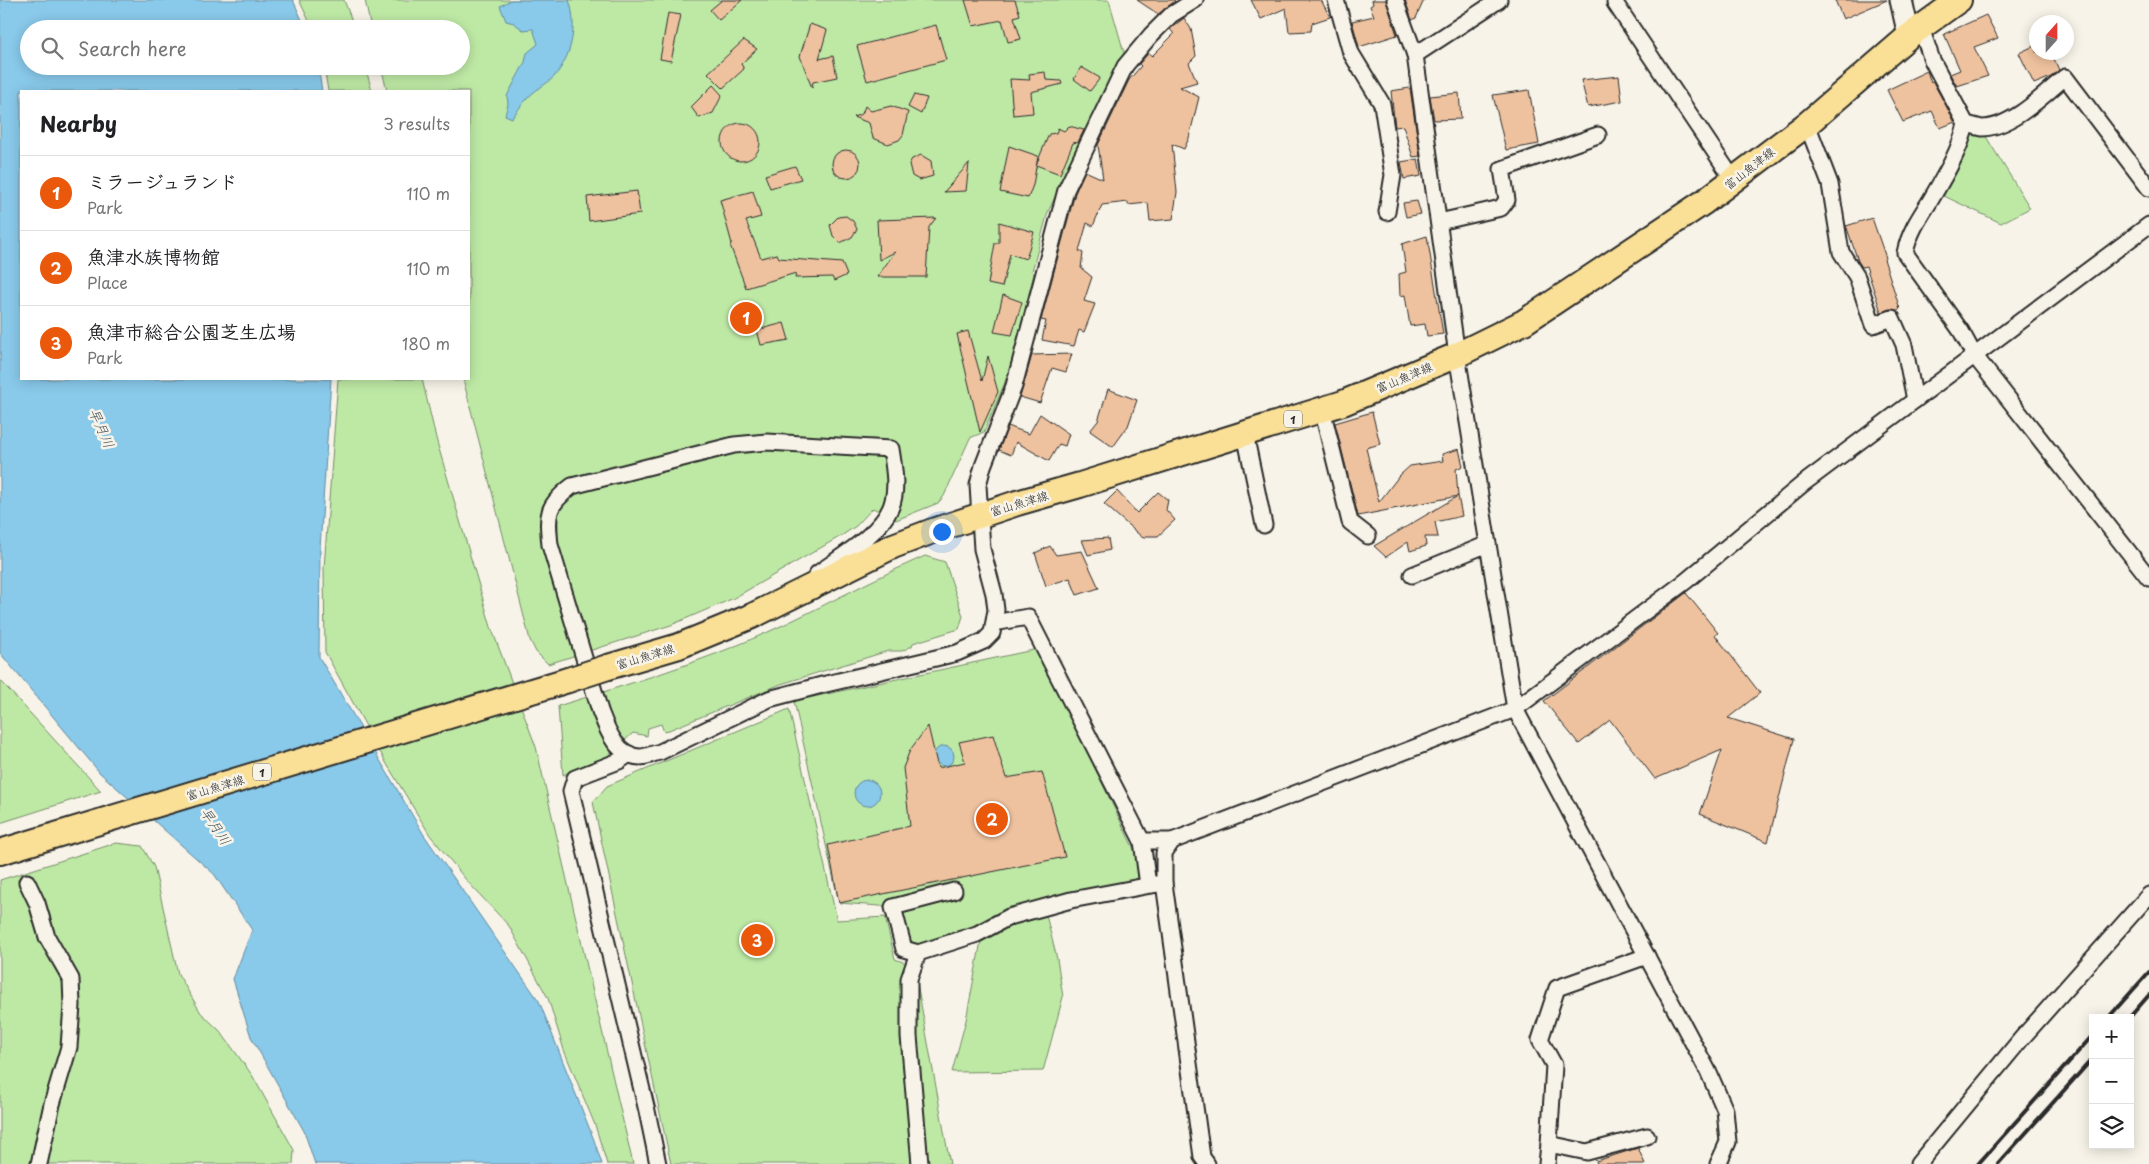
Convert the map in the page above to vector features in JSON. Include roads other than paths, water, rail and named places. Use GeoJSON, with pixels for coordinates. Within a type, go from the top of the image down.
{"type":"FeatureCollection","features":[{"type":"Feature","properties":{"kind":"main road","name":"富山魚津線"},"geometry":{"type":"LineString","coordinates":[[0,852],[679,646],[764,610],[893,546],[980,515],[1322,409],[1457,356],[1524,322],[1704,202],[1807,124],[1915,32],[1959,0]]}},
{"type":"Feature","properties":{"kind":"street"},"geometry":{"type":"LineString","coordinates":[[764,610],[836,561],[875,530],[885,518],[891,506],[894,490],[892,449],[767,442],[734,446],[572,486],[556,499],[547,518],[550,545],[600,711],[610,736],[619,747],[629,754],[641,757],[660,752],[769,699],[957,653],[984,641],[992,633],[996,610],[994,594],[982,549],[978,485],[983,466],[1014,386],[1066,190],[1125,66],[1171,15],[1195,0]]}},
{"type":"Feature","properties":{"kind":"street"},"geometry":{"type":"LineString","coordinates":[[1336,0],[1351,53],[1382,104],[1392,175],[1387,212]]}},
{"type":"Feature","properties":{"kind":"street"},"geometry":{"type":"LineString","coordinates":[[1395,0],[1415,55],[1457,356],[1515,709],[1708,1071],[1725,1110],[1728,1142],[1718,1164]]}},
{"type":"Feature","properties":{"kind":"street"},"geometry":{"type":"LineString","coordinates":[[1415,55],[1499,0]]}},
{"type":"Feature","properties":{"kind":"street"},"geometry":{"type":"LineString","coordinates":[[1901,0],[1915,32],[1966,124],[1963,136],[1944,176],[1908,237],[1905,253],[1961,331],[1974,355],[2149,578]]}},
{"type":"Feature","properties":{"kind":"street"},"geometry":{"type":"LineString","coordinates":[[1615,1],[1733,180]]}},
{"type":"Feature","properties":{"kind":"street"},"geometry":{"type":"LineString","coordinates":[[1966,124],[1981,128],[2000,125],[2028,108],[2065,77],[2149,188]]}},
{"type":"Feature","properties":{"kind":"street"},"geometry":{"type":"LineString","coordinates":[[1807,124],[1830,184],[1841,252],[1857,277],[1873,324],[1892,318],[1904,345],[1915,400]]}},
{"type":"Feature","properties":{"kind":"street"},"geometry":{"type":"LineString","coordinates":[[1438,222],[1501,208],[1507,200],[1502,169],[1598,135]]}},
{"type":"Feature","properties":{"kind":"street"},"geometry":{"type":"LineString","coordinates":[[1142,841],[1172,841],[1515,709],[1686,582],[1804,483],[2149,225]]}},
{"type":"Feature","properties":{"kind":"street"},"geometry":{"type":"LineString","coordinates":[[1322,409],[1350,522],[1368,536]]}},
{"type":"Feature","properties":{"kind":"street"},"geometry":{"type":"LineString","coordinates":[[1245,434],[1264,526]]}},
{"type":"Feature","properties":{"kind":"street"},"geometry":{"type":"LineString","coordinates":[[1412,576],[1488,544]]}},
{"type":"Feature","properties":{"kind":"street"},"geometry":{"type":"LineString","coordinates":[[994,623],[1028,617],[1142,841],[1147,878],[1158,884]]}},
{"type":"Feature","properties":{"kind":"street"},"geometry":{"type":"LineString","coordinates":[[629,754],[619,761],[575,778],[571,791],[648,1111],[658,1164]]}},
{"type":"Feature","properties":{"kind":"street"},"geometry":{"type":"LineString","coordinates":[[1172,841],[1164,853],[1158,884],[1202,1156],[1207,1164]]}},
{"type":"Feature","properties":{"kind":"street"},"geometry":{"type":"LineString","coordinates":[[27,882],[37,903],[47,936],[71,979],[72,1005],[69,1047],[52,1104],[39,1164]]}},
{"type":"Feature","properties":{"kind":"street"},"geometry":{"type":"LineString","coordinates":[[954,891],[893,907],[904,950],[918,953],[977,934],[1009,917],[1071,900],[1158,884]]}},
{"type":"Feature","properties":{"kind":"street"},"geometry":{"type":"LineString","coordinates":[[1918,1164],[2022,1038],[2149,895]]}},
{"type":"Feature","properties":{"kind":"street"},"geometry":{"type":"LineString","coordinates":[[918,953],[910,979],[909,1036],[920,1164]]}},
{"type":"Feature","properties":{"kind":"street"},"geometry":{"type":"LineString","coordinates":[[1547,1164],[1554,1065],[1540,1040],[1557,988],[1647,956]]}},
{"type":"Feature","properties":{"kind":"street"},"geometry":{"type":"LineString","coordinates":[[1549,1144],[1587,1152],[1647,1136]]}},
{"type":"Feature","properties":{"kind":"water","name":"早月川"},"geometry":{"type":"Polygon","coordinates":[[[0,0],[293,0],[302,20],[20,20],[20,75],[319,75],[322,90],[20,90],[20,380],[331,380],[320,548],[319,657],[424,835],[539,1001],[602,1164],[315,1164],[304,1131],[251,1037],[233,979],[252,930],[214,874],[100,773],[0,653],[0,0]]]}},
{"type":"Feature","properties":{"kind":"water"},"geometry":{"type":"Polygon","coordinates":[[[511,0],[569,0],[573,20],[572,40],[560,69],[551,80],[530,96],[512,118],[505,115],[508,104],[507,96],[525,62],[527,53],[538,44],[533,29],[523,30],[514,23],[506,21],[500,6],[511,0]]]}},
{"type":"Feature","properties":{"kind":"water"},"geometry":{"type":"Polygon","coordinates":[[[944,746],[951,749],[954,756],[951,763],[944,766],[937,763],[934,756],[937,749],[944,746]]]}},
{"type":"Feature","properties":{"kind":"water"},"geometry":{"type":"Polygon","coordinates":[[[867,780],[876,784],[880,793],[876,802],[867,806],[858,802],[854,793],[858,784],[867,780]]]}},
{"type":"Feature","properties":{"kind":"railway"},"geometry":{"type":"LineString","coordinates":[[2112,1014],[2149,972]]}},
{"type":"Feature","properties":{"kind":"railway"},"geometry":{"type":"LineString","coordinates":[[2132,1014],[2149,995]]}},
{"type":"Feature","properties":{"kind":"railway"},"geometry":{"type":"LineString","coordinates":[[1978,1164],[2089,1039]]}},
{"type":"Feature","properties":{"kind":"railway"},"geometry":{"type":"LineString","coordinates":[[1998,1164],[2092,1059]]}},
{"type":"Feature","properties":{"kind":"place","name":"ミラージュランド"},"geometry":{"type":"Point","coordinates":[746,318]}},
{"type":"Feature","properties":{"kind":"place","name":"魚津水族博物館"},"geometry":{"type":"Point","coordinates":[992,819]}},
{"type":"Feature","properties":{"kind":"place","name":"魚津市総合公園芝生広場"},"geometry":{"type":"Point","coordinates":[757,940]}}]}
